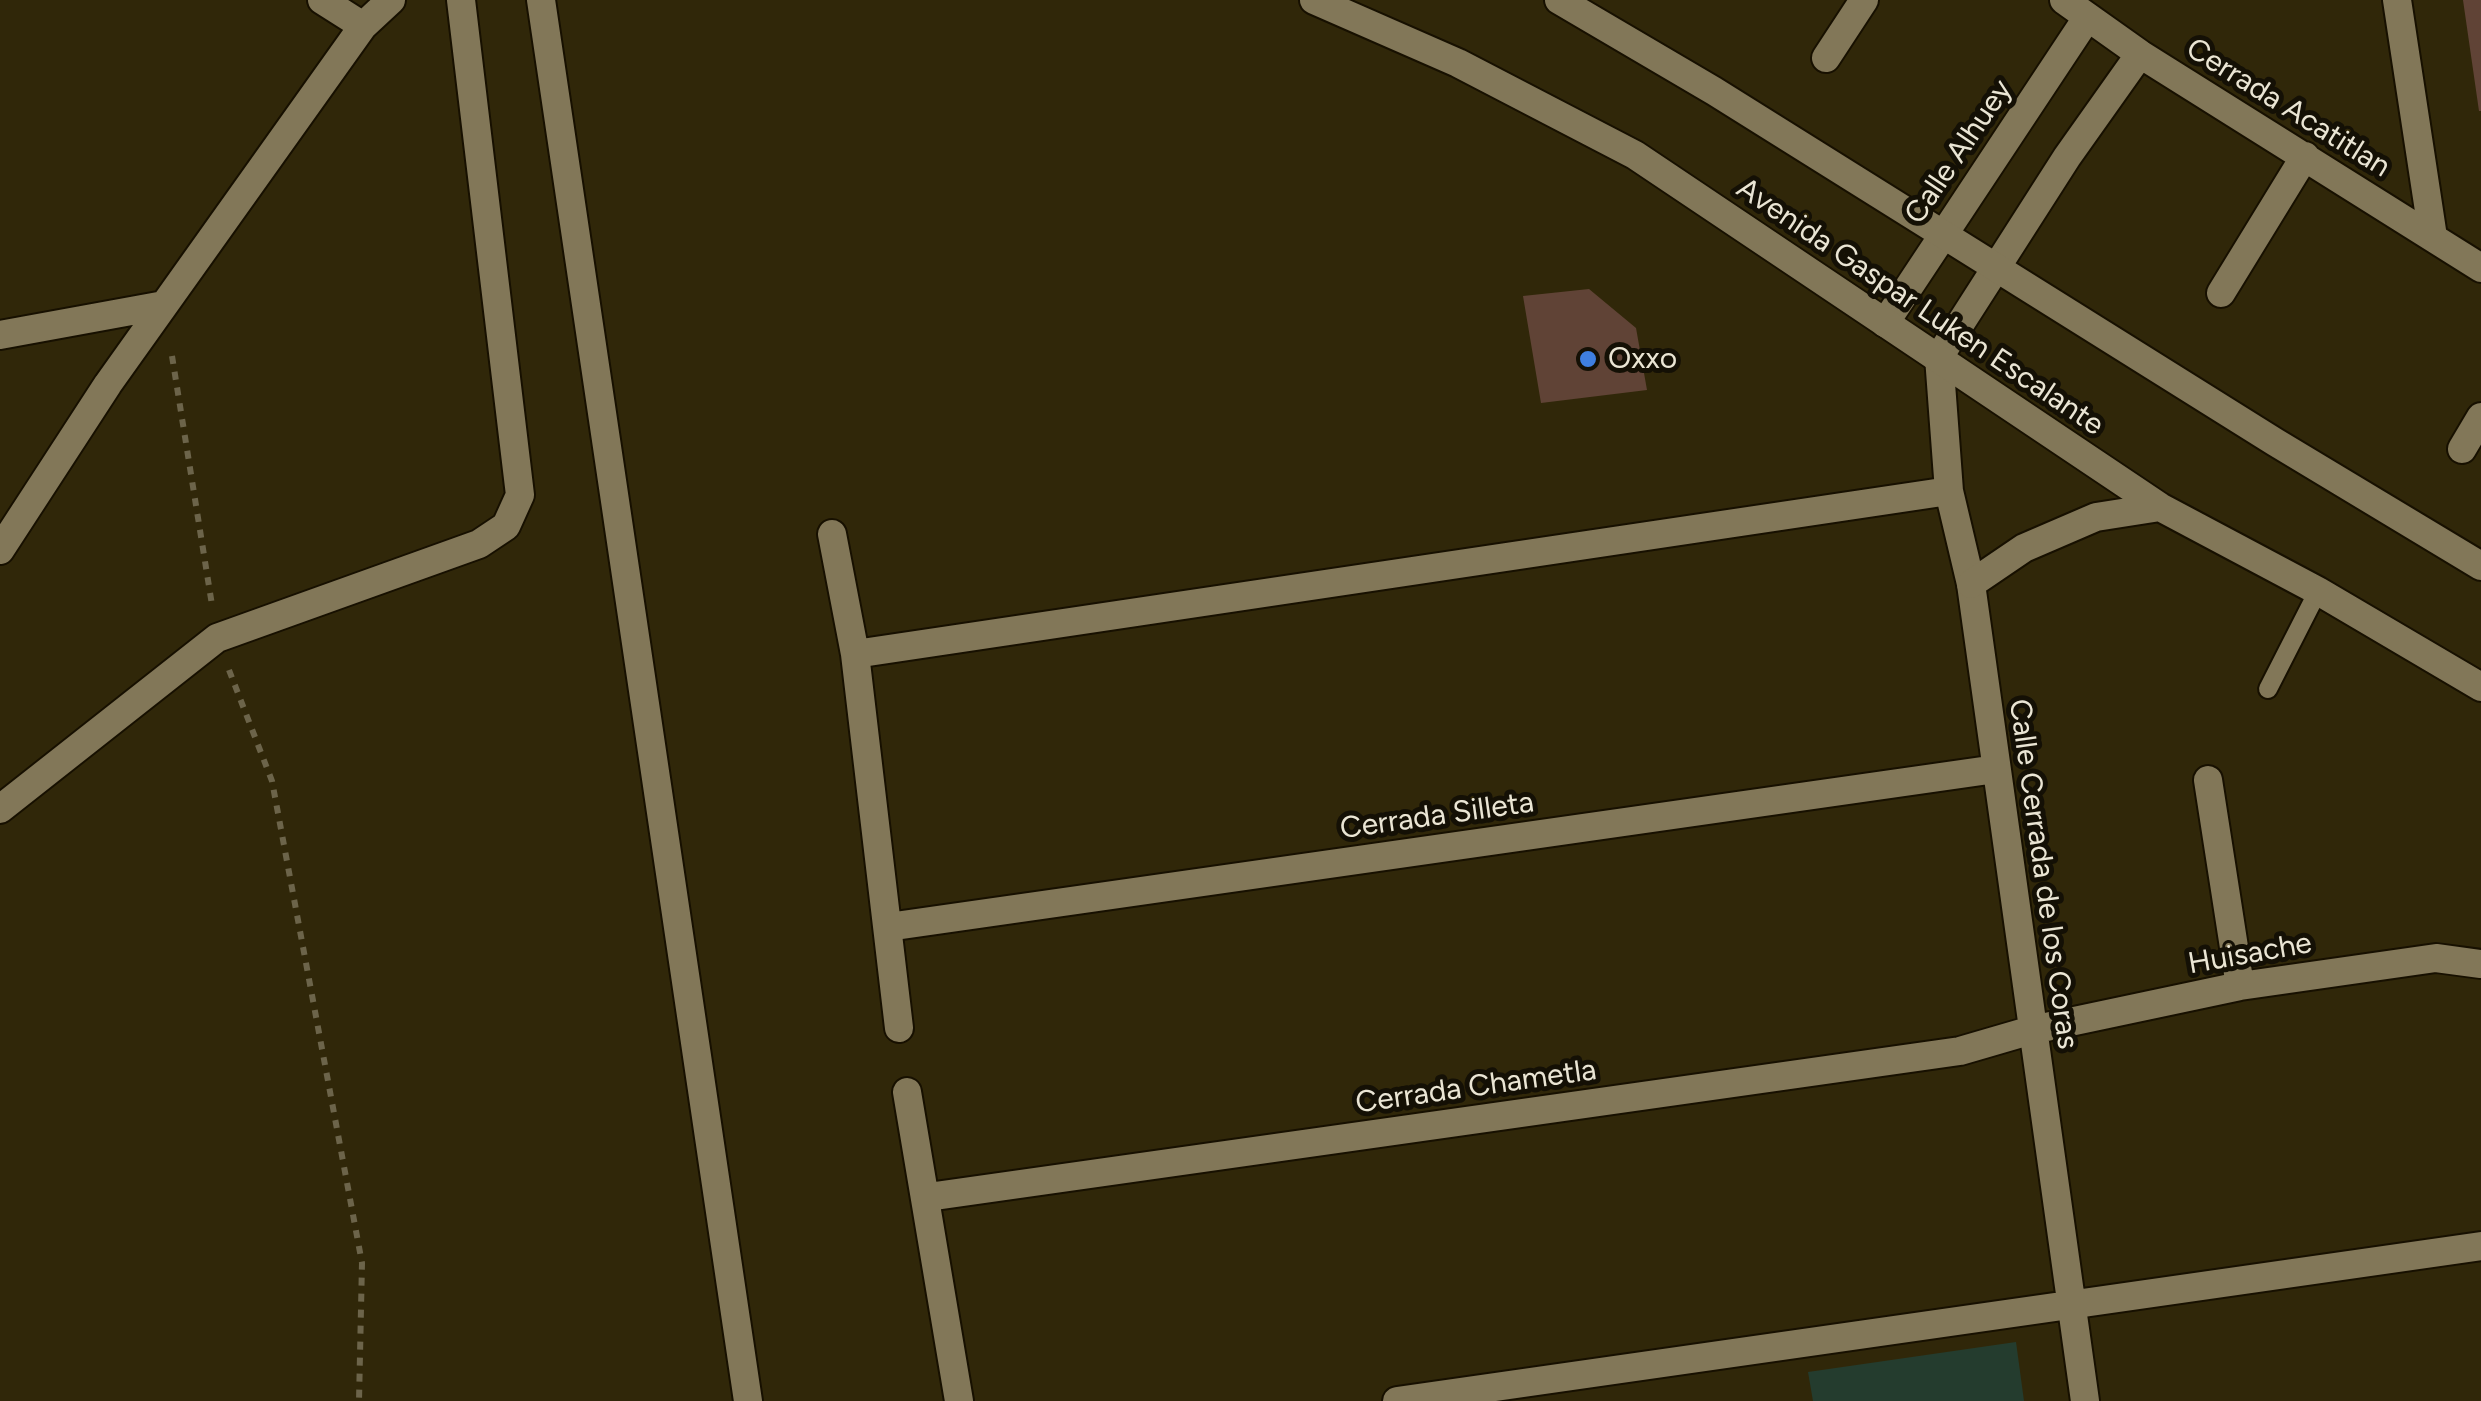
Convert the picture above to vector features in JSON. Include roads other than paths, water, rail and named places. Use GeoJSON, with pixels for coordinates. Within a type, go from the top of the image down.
{"type":"FeatureCollection","features":[{"type":"Feature","properties":{"kind":"street"},"geometry":{"type":"LineString","coordinates":[[322,0],[364,26]]}},
{"type":"Feature","properties":{"kind":"street"},"geometry":{"type":"LineString","coordinates":[[0,550],[164,305],[364,26],[390,0]]}},
{"type":"Feature","properties":{"kind":"street"},"geometry":{"type":"LineString","coordinates":[[0,809],[217,638],[479,544],[506,526],[520,495],[461,0]]}},
{"type":"Feature","properties":{"kind":"street"},"geometry":{"type":"LineString","coordinates":[[540,0],[748,1401]]}},
{"type":"Feature","properties":{"kind":"street","name":"Avenida Gaspar Luken Escalante"},"geometry":{"type":"LineString","coordinates":[[1314,0],[1458,63],[1635,154],[2160,507],[2318,591],[2481,687]]}},
{"type":"Feature","properties":{"kind":"street"},"geometry":{"type":"LineString","coordinates":[[1559,0],[1714,90],[1941,236],[2481,566]]}},
{"type":"Feature","properties":{"kind":"street"},"geometry":{"type":"LineString","coordinates":[[1826,58],[1864,0]]}},
{"type":"Feature","properties":{"kind":"street"},"geometry":{"type":"LineString","coordinates":[[2397,0],[2433,238]]}},
{"type":"Feature","properties":{"kind":"street","name":"Calle Alhuey"},"geometry":{"type":"LineString","coordinates":[[1886,323],[2074,6]]}},
{"type":"Feature","properties":{"kind":"street","name":"Cerrada Acatitlan"},"geometry":{"type":"LineString","coordinates":[[2074,6],[2140,54],[2481,268]]}},
{"type":"Feature","properties":{"kind":"street"},"geometry":{"type":"LineString","coordinates":[[1939,357],[1994,268],[2140,54]]}},
{"type":"Feature","properties":{"kind":"street"},"geometry":{"type":"LineString","coordinates":[[2221,292],[2305,156]]}},
{"type":"Feature","properties":{"kind":"street"},"geometry":{"type":"LineString","coordinates":[[0,335],[164,305]]}},
{"type":"Feature","properties":{"kind":"street","name":"Calle Cerrada de los Coras"},"geometry":{"type":"LineString","coordinates":[[1939,357],[1950,491],[1972,584],[2085,1401]]}},
{"type":"Feature","properties":{"kind":"street"},"geometry":{"type":"LineString","coordinates":[[2462,448],[2481,417]]}},
{"type":"Feature","properties":{"kind":"street"},"geometry":{"type":"LineString","coordinates":[[855,654],[1950,491]]}},
{"type":"Feature","properties":{"kind":"street"},"geometry":{"type":"LineString","coordinates":[[1972,584],[2024,548],[2096,517],[2160,507]]}},
{"type":"Feature","properties":{"kind":"street"},"geometry":{"type":"LineString","coordinates":[[832,534],[855,654],[900,1028]]}},
{"type":"Feature","properties":{"kind":"street","name":"Cerrada Silleta"},"geometry":{"type":"LineString","coordinates":[[888,927],[1996,769]]}},
{"type":"Feature","properties":{"kind":"street"},"geometry":{"type":"LineString","coordinates":[[2208,780],[2240,986]]}},
{"type":"Feature","properties":{"kind":"street","name":"Huisache"},"geometry":{"type":"LineString","coordinates":[[2032,1030],[2240,986],[2436,958],[2481,964]]}},
{"type":"Feature","properties":{"kind":"street","name":"Cerrada Chametla"},"geometry":{"type":"LineString","coordinates":[[928,1196],[1960,1051],[2032,1030]]}},
{"type":"Feature","properties":{"kind":"street"},"geometry":{"type":"LineString","coordinates":[[907,1092],[928,1196],[959,1401]]}},
{"type":"Feature","properties":{"kind":"street"},"geometry":{"type":"LineString","coordinates":[[1397,1401],[2481,1246]]}},
{"type":"Feature","properties":{"kind":"lane"},"geometry":{"type":"LineString","coordinates":[[2268,689],[2318,591]]}},
{"type":"Feature","properties":{"kind":"place","name":"Oxxo"},"geometry":{"type":"Point","coordinates":[1588,359]}}]}
